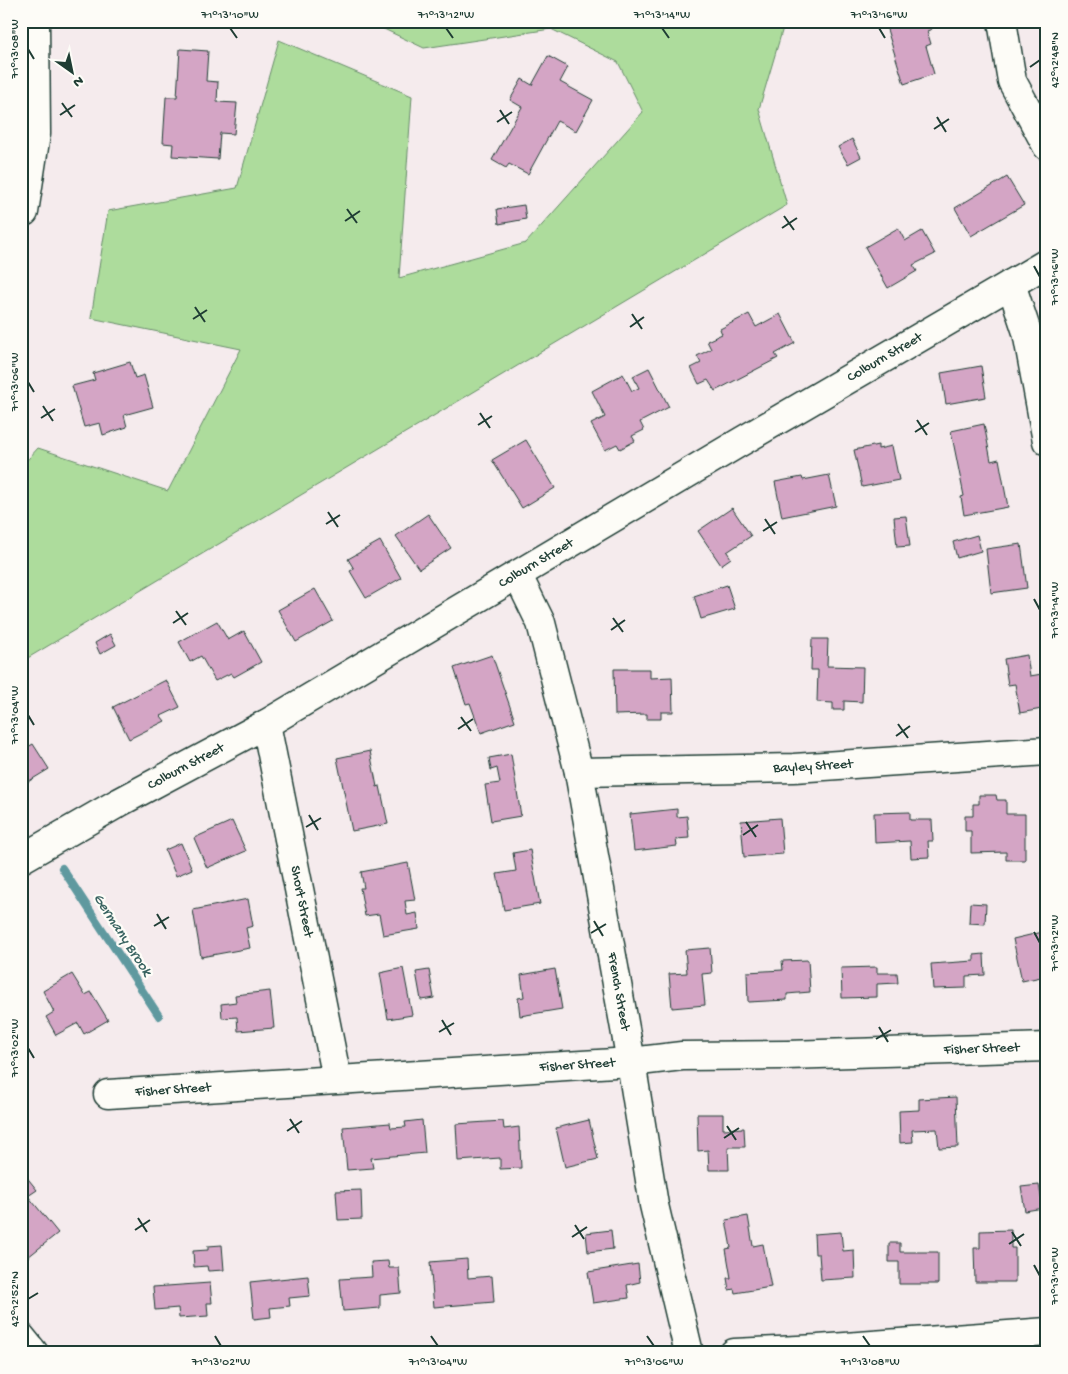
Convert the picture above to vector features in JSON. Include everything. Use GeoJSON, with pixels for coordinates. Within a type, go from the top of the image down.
{"type":"FeatureCollection","features":[{"type":"Feature","properties":{"kind":"street"},"geometry":{"type":"LineString","coordinates":[[24,212],[36,134],[34,21]]}},
{"type":"Feature","properties":{"kind":"street"},"geometry":{"type":"LineString","coordinates":[[1002,21],[1012,81],[1047,146]]}},
{"type":"Feature","properties":{"kind":"street","name":"Colburn Street"},"geometry":{"type":"LineString","coordinates":[[21,859],[120,802],[266,724],[518,576],[737,444],[1047,263]]}},
{"type":"Feature","properties":{"kind":"street"},"geometry":{"type":"LineString","coordinates":[[1011,284],[1027,332],[1047,441]]}},
{"type":"Feature","properties":{"kind":"street","name":"French Street"},"geometry":{"type":"LineString","coordinates":[[518,576],[541,623],[579,772],[631,1062],[654,1205],[688,1353]]}},
{"type":"Feature","properties":{"kind":"street","name":"Short Street"},"geometry":{"type":"LineString","coordinates":[[266,724],[337,1079]]}},
{"type":"Feature","properties":{"kind":"street","name":"Bayley Street"},"geometry":{"type":"LineString","coordinates":[[579,772],[794,768],[1047,751]]}},
{"type":"Feature","properties":{"kind":"street","name":"Fisher Street"},"geometry":{"type":"LineString","coordinates":[[108,1094],[631,1062],[682,1056],[787,1056],[1047,1047]]}},
{"type":"Feature","properties":{"kind":"street"},"geometry":{"type":"LineString","coordinates":[[734,1353],[818,1349],[1047,1332]]}},
{"type":"Feature","properties":{"kind":"street"},"geometry":{"type":"LineString","coordinates":[[21,1338],[34,1353]]}},
{"type":"Feature","properties":{"kind":"green space"},"geometry":{"type":"Polygon","coordinates":[[[367,21],[785,21],[759,109],[787,205],[21,662],[21,467],[38,448],[168,491],[241,349],[91,318],[108,211],[237,188],[279,40],[412,96],[399,278],[526,243],[643,112],[618,62],[551,29],[424,48],[367,21]]]}},
{"type":"Feature","properties":{"kind":"building"},"geometry":{"type":"Polygon","coordinates":[[[878,21],[930,21],[932,29],[927,31],[931,44],[926,46],[934,74],[904,84],[885,23],[879,25],[878,21]]]}},
{"type":"Feature","properties":{"kind":"building"},"geometry":{"type":"Polygon","coordinates":[[[180,49],[208,51],[206,81],[218,82],[217,102],[237,103],[234,134],[220,133],[218,159],[172,156],[173,144],[163,143],[166,97],[177,97],[180,49]]]}},
{"type":"Feature","properties":{"kind":"building"},"geometry":{"type":"Polygon","coordinates":[[[548,56],[568,67],[560,82],[593,100],[576,131],[557,121],[528,174],[509,164],[506,168],[492,160],[522,107],[510,100],[522,79],[532,85],[548,56]]]}},
{"type":"Feature","properties":{"kind":"building"},"geometry":{"type":"Polygon","coordinates":[[[852,139],[861,157],[848,164],[838,147],[852,139]]]}},
{"type":"Feature","properties":{"kind":"building"},"geometry":{"type":"Polygon","coordinates":[[[1007,177],[1024,205],[971,236],[955,208],[1007,177]]]}},
{"type":"Feature","properties":{"kind":"building"},"geometry":{"type":"Polygon","coordinates":[[[524,205],[526,219],[499,224],[497,209],[524,205]]]}},
{"type":"Feature","properties":{"kind":"building"},"geometry":{"type":"Polygon","coordinates":[[[898,228],[905,241],[922,231],[935,254],[913,265],[917,271],[888,288],[865,247],[898,228]]]}},
{"type":"Feature","properties":{"kind":"building"},"geometry":{"type":"Polygon","coordinates":[[[749,314],[756,327],[780,314],[795,343],[775,354],[778,358],[715,391],[708,380],[699,384],[691,368],[701,363],[697,356],[711,349],[707,341],[722,334],[720,329],[749,314]]]}},
{"type":"Feature","properties":{"kind":"building"},"geometry":{"type":"Polygon","coordinates":[[[130,362],[135,378],[144,375],[153,407],[124,415],[127,427],[103,435],[100,423],[84,427],[72,386],[95,380],[93,373],[130,362]]]}},
{"type":"Feature","properties":{"kind":"building"},"geometry":{"type":"Polygon","coordinates":[[[981,366],[986,397],[946,404],[941,373],[981,366]]]}},
{"type":"Feature","properties":{"kind":"building"},"geometry":{"type":"Polygon","coordinates":[[[649,368],[669,407],[640,422],[644,430],[632,436],[635,441],[620,449],[617,444],[605,450],[591,424],[605,417],[592,391],[623,374],[632,391],[639,388],[633,376],[649,368]]]}},
{"type":"Feature","properties":{"kind":"building"},"geometry":{"type":"Polygon","coordinates":[[[984,424],[991,461],[999,459],[1008,507],[964,515],[961,497],[964,496],[951,431],[984,424]]]}},
{"type":"Feature","properties":{"kind":"building"},"geometry":{"type":"Polygon","coordinates":[[[526,440],[555,488],[522,508],[492,460],[526,440]]]}},
{"type":"Feature","properties":{"kind":"building"},"geometry":{"type":"Polygon","coordinates":[[[878,445],[878,449],[892,446],[899,480],[862,487],[854,450],[878,445]]]}},
{"type":"Feature","properties":{"kind":"building"},"geometry":{"type":"Polygon","coordinates":[[[829,475],[836,506],[782,517],[775,482],[802,477],[803,480],[829,475]]]}},
{"type":"Feature","properties":{"kind":"building"},"geometry":{"type":"Polygon","coordinates":[[[732,508],[751,536],[727,552],[731,558],[721,565],[698,531],[732,508]]]}},
{"type":"Feature","properties":{"kind":"building"},"geometry":{"type":"Polygon","coordinates":[[[428,514],[451,548],[419,569],[396,536],[428,514]]]}},
{"type":"Feature","properties":{"kind":"building"},"geometry":{"type":"Polygon","coordinates":[[[906,516],[910,546],[897,547],[894,517],[906,516]]]}},
{"type":"Feature","properties":{"kind":"building"},"geometry":{"type":"Polygon","coordinates":[[[977,535],[981,551],[957,558],[953,542],[977,535]]]}},
{"type":"Feature","properties":{"kind":"building"},"geometry":{"type":"Polygon","coordinates":[[[380,541],[401,578],[366,598],[350,571],[354,569],[348,559],[380,541]]]}},
{"type":"Feature","properties":{"kind":"building"},"geometry":{"type":"Polygon","coordinates":[[[1021,544],[1027,588],[991,593],[986,549],[1021,544]]]}},
{"type":"Feature","properties":{"kind":"building"},"geometry":{"type":"Polygon","coordinates":[[[727,585],[735,609],[701,619],[694,596],[727,585]]]}},
{"type":"Feature","properties":{"kind":"building"},"geometry":{"type":"Polygon","coordinates":[[[315,589],[333,621],[296,642],[278,610],[315,589]]]}},
{"type":"Feature","properties":{"kind":"building"},"geometry":{"type":"Polygon","coordinates":[[[217,621],[228,640],[244,631],[261,662],[234,677],[231,673],[215,681],[201,656],[190,662],[179,642],[217,621]]]}},
{"type":"Feature","properties":{"kind":"building"},"geometry":{"type":"Polygon","coordinates":[[[110,634],[116,645],[100,654],[95,643],[110,634]]]}},
{"type":"Feature","properties":{"kind":"building"},"geometry":{"type":"Polygon","coordinates":[[[812,639],[828,639],[827,666],[863,667],[862,702],[844,701],[844,710],[833,710],[833,703],[817,702],[818,670],[811,670],[812,639]]]}},
{"type":"Feature","properties":{"kind":"building"},"geometry":{"type":"Polygon","coordinates":[[[492,655],[515,721],[481,733],[470,703],[466,704],[454,668],[492,655]]]}},
{"type":"Feature","properties":{"kind":"building"},"geometry":{"type":"Polygon","coordinates":[[[1027,655],[1030,676],[1042,674],[1047,708],[1020,713],[1015,684],[1008,685],[1004,659],[1027,655]]]}},
{"type":"Feature","properties":{"kind":"building"},"geometry":{"type":"Polygon","coordinates":[[[614,669],[650,669],[650,678],[672,677],[673,712],[661,712],[661,719],[647,719],[647,714],[615,715],[614,669]]]}},
{"type":"Feature","properties":{"kind":"building"},"geometry":{"type":"Polygon","coordinates":[[[166,680],[180,707],[161,716],[165,721],[129,739],[113,707],[166,680]]]}},
{"type":"Feature","properties":{"kind":"building"},"geometry":{"type":"Polygon","coordinates":[[[33,744],[49,769],[21,786],[21,751],[33,744]]]}},
{"type":"Feature","properties":{"kind":"building"},"geometry":{"type":"Polygon","coordinates":[[[370,751],[377,787],[380,786],[388,824],[352,831],[337,758],[370,751]]]}},
{"type":"Feature","properties":{"kind":"building"},"geometry":{"type":"Polygon","coordinates":[[[511,754],[521,816],[491,821],[485,785],[500,783],[497,768],[491,770],[489,758],[511,754]]]}},
{"type":"Feature","properties":{"kind":"building"},"geometry":{"type":"Polygon","coordinates":[[[979,795],[996,795],[997,800],[1006,800],[1006,814],[1025,814],[1025,860],[1006,860],[1006,852],[971,853],[971,831],[965,831],[965,816],[973,816],[973,804],[979,804],[979,795]]]}},
{"type":"Feature","properties":{"kind":"building"},"geometry":{"type":"Polygon","coordinates":[[[1047,797],[1047,835],[1044,835],[1041,798],[1047,797]]]}},
{"type":"Feature","properties":{"kind":"building"},"geometry":{"type":"Polygon","coordinates":[[[677,809],[677,817],[687,816],[689,838],[676,839],[677,846],[634,851],[630,814],[677,809]]]}},
{"type":"Feature","properties":{"kind":"building"},"geometry":{"type":"Polygon","coordinates":[[[910,812],[910,820],[932,820],[933,841],[928,841],[929,857],[911,858],[910,841],[875,843],[874,813],[910,812]]]}},
{"type":"Feature","properties":{"kind":"building"},"geometry":{"type":"Polygon","coordinates":[[[780,818],[783,854],[744,857],[741,821],[780,818]]]}},
{"type":"Feature","properties":{"kind":"building"},"geometry":{"type":"Polygon","coordinates":[[[232,821],[246,851],[207,868],[194,838],[232,821]]]}},
{"type":"Feature","properties":{"kind":"building"},"geometry":{"type":"Polygon","coordinates":[[[181,843],[192,869],[176,876],[165,850],[181,843]]]}},
{"type":"Feature","properties":{"kind":"building"},"geometry":{"type":"Polygon","coordinates":[[[530,850],[540,904],[504,910],[497,874],[516,871],[513,853],[530,850]]]}},
{"type":"Feature","properties":{"kind":"building"},"geometry":{"type":"Polygon","coordinates":[[[408,863],[415,900],[405,901],[407,915],[417,913],[419,929],[383,935],[379,914],[365,916],[360,888],[364,888],[361,872],[408,863]]]}},
{"type":"Feature","properties":{"kind":"building"},"geometry":{"type":"Polygon","coordinates":[[[248,899],[253,926],[246,928],[250,948],[201,957],[193,910],[248,899]]]}},
{"type":"Feature","properties":{"kind":"building"},"geometry":{"type":"Polygon","coordinates":[[[970,903],[986,904],[985,924],[969,923],[970,903]]]}},
{"type":"Feature","properties":{"kind":"building"},"geometry":{"type":"Polygon","coordinates":[[[1047,931],[1047,993],[1044,993],[1041,977],[1022,981],[1013,939],[1047,931]]]}},
{"type":"Feature","properties":{"kind":"building"},"geometry":{"type":"Polygon","coordinates":[[[710,948],[712,973],[702,974],[705,1005],[672,1008],[669,974],[687,973],[685,950],[710,948]]]}},
{"type":"Feature","properties":{"kind":"building"},"geometry":{"type":"Polygon","coordinates":[[[984,954],[985,975],[966,976],[966,988],[933,989],[931,964],[974,961],[974,955],[984,954]]]}},
{"type":"Feature","properties":{"kind":"building"},"geometry":{"type":"Polygon","coordinates":[[[808,960],[810,992],[787,994],[787,1000],[748,1002],[747,972],[783,970],[782,961],[808,960]]]}},
{"type":"Feature","properties":{"kind":"building"},"geometry":{"type":"Polygon","coordinates":[[[877,967],[877,973],[897,973],[898,983],[877,984],[877,997],[842,998],[841,968],[877,967]]]}},
{"type":"Feature","properties":{"kind":"building"},"geometry":{"type":"Polygon","coordinates":[[[403,968],[412,1015],[388,1019],[380,973],[403,968]]]}},
{"type":"Feature","properties":{"kind":"building"},"geometry":{"type":"Polygon","coordinates":[[[555,969],[562,1009],[520,1016],[518,998],[524,997],[521,975],[555,969]]]}},
{"type":"Feature","properties":{"kind":"building"},"geometry":{"type":"Polygon","coordinates":[[[429,970],[434,998],[421,1000],[416,972],[429,970]]]}},
{"type":"Feature","properties":{"kind":"building"},"geometry":{"type":"Polygon","coordinates":[[[72,974],[85,995],[91,992],[108,1020],[84,1034],[78,1023],[56,1035],[46,1017],[54,1012],[43,991],[72,974]]]}},
{"type":"Feature","properties":{"kind":"building"},"geometry":{"type":"Polygon","coordinates":[[[270,991],[274,1028],[238,1031],[237,1017],[222,1018],[221,1004],[236,1002],[235,995],[270,991]]]}},
{"type":"Feature","properties":{"kind":"building"},"geometry":{"type":"Polygon","coordinates":[[[1044,1092],[1047,1092],[1047,1143],[1046,1143],[1044,1092]]]}},
{"type":"Feature","properties":{"kind":"building"},"geometry":{"type":"Polygon","coordinates":[[[956,1097],[958,1147],[939,1148],[937,1129],[912,1130],[913,1142],[900,1143],[899,1111],[919,1110],[919,1099],[956,1097]]]}},
{"type":"Feature","properties":{"kind":"building"},"geometry":{"type":"Polygon","coordinates":[[[697,1114],[723,1114],[723,1129],[744,1128],[745,1147],[728,1147],[729,1170],[709,1170],[708,1150],[698,1151],[697,1114]]]}},
{"type":"Feature","properties":{"kind":"building"},"geometry":{"type":"Polygon","coordinates":[[[422,1120],[425,1153],[371,1158],[373,1168],[347,1170],[343,1127],[390,1123],[391,1128],[406,1127],[405,1122],[422,1120]]]}},
{"type":"Feature","properties":{"kind":"building"},"geometry":{"type":"Polygon","coordinates":[[[589,1120],[598,1159],[565,1167],[556,1128],[589,1120]]]}},
{"type":"Feature","properties":{"kind":"building"},"geometry":{"type":"Polygon","coordinates":[[[503,1121],[504,1129],[519,1127],[521,1168],[500,1169],[500,1158],[458,1161],[456,1124],[503,1121]]]}},
{"type":"Feature","properties":{"kind":"building"},"geometry":{"type":"Polygon","coordinates":[[[21,1170],[37,1190],[28,1196],[58,1233],[28,1257],[21,1249],[21,1170]]]}},
{"type":"Feature","properties":{"kind":"building"},"geometry":{"type":"Polygon","coordinates":[[[1039,1185],[1043,1208],[1025,1211],[1021,1187],[1039,1185]]]}},
{"type":"Feature","properties":{"kind":"building"},"geometry":{"type":"Polygon","coordinates":[[[361,1190],[362,1219],[338,1220],[336,1191],[361,1190]]]}},
{"type":"Feature","properties":{"kind":"building"},"geometry":{"type":"Polygon","coordinates":[[[748,1216],[753,1246],[763,1244],[771,1287],[735,1293],[734,1289],[729,1290],[727,1278],[731,1278],[726,1249],[731,1248],[726,1220],[748,1216]]]}},
{"type":"Feature","properties":{"kind":"building"},"geometry":{"type":"Polygon","coordinates":[[[611,1230],[613,1249],[588,1252],[586,1233],[611,1230]]]}},
{"type":"Feature","properties":{"kind":"building"},"geometry":{"type":"Polygon","coordinates":[[[1011,1230],[1011,1248],[1015,1248],[1015,1282],[975,1282],[974,1248],[980,1248],[980,1231],[1011,1230]]]}},
{"type":"Feature","properties":{"kind":"building"},"geometry":{"type":"Polygon","coordinates":[[[841,1232],[843,1251],[854,1250],[855,1278],[821,1280],[819,1254],[815,1254],[814,1234],[841,1232]]]}},
{"type":"Feature","properties":{"kind":"building"},"geometry":{"type":"Polygon","coordinates":[[[889,1243],[900,1243],[900,1252],[938,1252],[938,1284],[899,1284],[899,1262],[889,1262],[889,1243]]]}},
{"type":"Feature","properties":{"kind":"building"},"geometry":{"type":"Polygon","coordinates":[[[222,1245],[224,1270],[208,1271],[207,1266],[194,1267],[193,1251],[208,1250],[208,1246],[222,1245]]]}},
{"type":"Feature","properties":{"kind":"building"},"geometry":{"type":"Polygon","coordinates":[[[467,1259],[468,1278],[492,1276],[494,1302],[434,1307],[430,1262],[467,1259]]]}},
{"type":"Feature","properties":{"kind":"building"},"geometry":{"type":"Polygon","coordinates":[[[388,1261],[389,1268],[399,1268],[401,1293],[380,1295],[380,1308],[343,1311],[340,1279],[372,1277],[371,1262],[388,1261]]]}},
{"type":"Feature","properties":{"kind":"building"},"geometry":{"type":"Polygon","coordinates":[[[638,1264],[640,1282],[627,1285],[629,1298],[593,1303],[588,1272],[638,1264]]]}},
{"type":"Feature","properties":{"kind":"building"},"geometry":{"type":"Polygon","coordinates":[[[308,1276],[310,1296],[289,1298],[290,1306],[270,1308],[271,1317],[254,1319],[250,1282],[308,1276]]]}},
{"type":"Feature","properties":{"kind":"building"},"geometry":{"type":"Polygon","coordinates":[[[210,1283],[212,1303],[207,1303],[208,1316],[179,1318],[178,1308],[155,1310],[153,1287],[210,1283]]]}},
{"type":"Feature","properties":{"kind":"waterway","name":"Germany Brook"},"geometry":{"type":"LineString","coordinates":[[62,868],[159,1016]]}}]}
